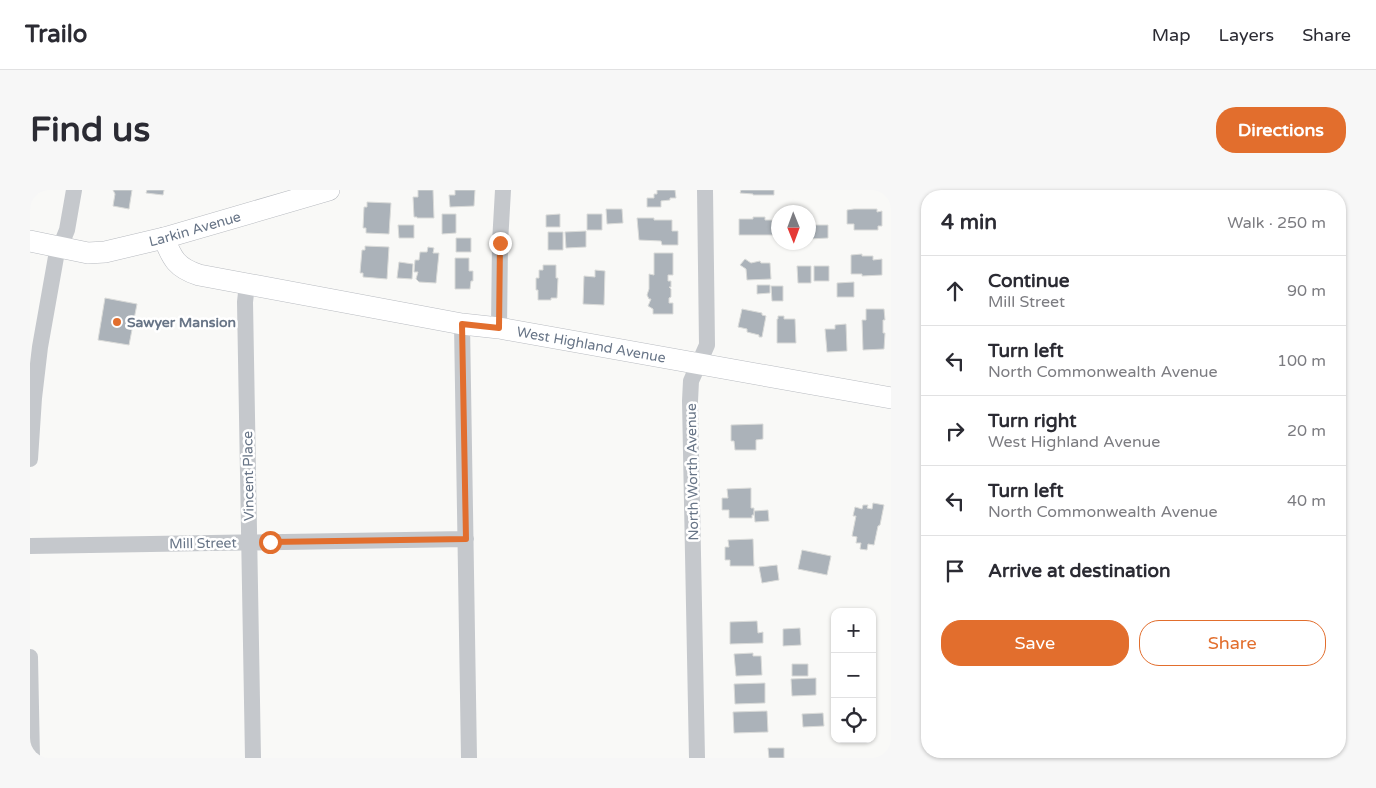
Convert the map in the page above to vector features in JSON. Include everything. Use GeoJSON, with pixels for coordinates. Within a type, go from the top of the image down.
{"type":"FeatureCollection","features":[{"type":"Feature","properties":{"kind":"main road","name":"Larkin Avenue"},"geometry":{"type":"LineString","coordinates":[[59,248],[88,253],[105,252],[164,238],[288,196],[329,190]]}},
{"type":"Feature","properties":{"kind":"main road","name":"West Highland Avenue"},"geometry":{"type":"LineString","coordinates":[[164,238],[171,255],[178,265],[187,271],[199,275],[462,324],[499,328],[891,398]]}},
{"type":"Feature","properties":{"kind":"main road"},"geometry":{"type":"LineString","coordinates":[[30,241],[59,248]]}},
{"type":"Feature","properties":{"kind":"street"},"geometry":{"type":"LineString","coordinates":[[30,459],[40,347],[56,257],[67,230],[74,190]]}},
{"type":"Feature","properties":{"kind":"street"},"geometry":{"type":"LineString","coordinates":[[499,328],[503,190]]}},
{"type":"Feature","properties":{"kind":"street","name":"North Worth Avenue"},"geometry":{"type":"LineString","coordinates":[[697,758],[690,401],[691,381],[707,346],[705,190]]}},
{"type":"Feature","properties":{"kind":"street","name":"Vincent Place"},"geometry":{"type":"LineString","coordinates":[[247,284],[245,302],[253,758]]}},
{"type":"Feature","properties":{"kind":"street"},"geometry":{"type":"LineString","coordinates":[[462,324],[469,758]]}},
{"type":"Feature","properties":{"kind":"street","name":"Mill Street"},"geometry":{"type":"LineString","coordinates":[[30,546],[466,539]]}},
{"type":"Feature","properties":{"kind":"street"},"geometry":{"type":"LineString","coordinates":[[30,657],[32,758]]}},
{"type":"Feature","properties":{"kind":"building"},"geometry":{"type":"Polygon","coordinates":[[[113,190],[132,190],[129,209],[113,206],[115,194],[113,190]]]}},
{"type":"Feature","properties":{"kind":"building"},"geometry":{"type":"Polygon","coordinates":[[[147,190],[164,190],[163,195],[146,193],[147,190]]]}},
{"type":"Feature","properties":{"kind":"building"},"geometry":{"type":"Polygon","coordinates":[[[418,190],[433,190],[434,218],[414,217],[413,197],[418,197],[418,190]]]}},
{"type":"Feature","properties":{"kind":"building"},"geometry":{"type":"Polygon","coordinates":[[[455,190],[475,190],[474,206],[450,207],[449,195],[455,195],[455,190]]]}},
{"type":"Feature","properties":{"kind":"building"},"geometry":{"type":"Polygon","coordinates":[[[657,190],[675,190],[676,198],[661,201],[661,207],[647,207],[647,198],[654,198],[657,190]]]}},
{"type":"Feature","properties":{"kind":"building"},"geometry":{"type":"Polygon","coordinates":[[[741,190],[774,190],[774,195],[740,193],[741,190]]]}},
{"type":"Feature","properties":{"kind":"building"},"geometry":{"type":"Polygon","coordinates":[[[367,202],[391,203],[389,234],[366,233],[366,228],[363,228],[364,207],[367,207],[367,202]]]}},
{"type":"Feature","properties":{"kind":"building"},"geometry":{"type":"Polygon","coordinates":[[[606,209],[622,209],[623,223],[607,224],[606,209]]]}},
{"type":"Feature","properties":{"kind":"building"},"geometry":{"type":"Polygon","coordinates":[[[877,209],[877,212],[882,211],[882,226],[878,226],[878,230],[854,230],[854,224],[847,224],[847,210],[877,209]]]}},
{"type":"Feature","properties":{"kind":"building"},"geometry":{"type":"Polygon","coordinates":[[[442,214],[456,214],[456,233],[442,234],[442,214]]]}},
{"type":"Feature","properties":{"kind":"building"},"geometry":{"type":"Polygon","coordinates":[[[560,214],[560,227],[546,227],[546,215],[560,214]]]}},
{"type":"Feature","properties":{"kind":"building"},"geometry":{"type":"Polygon","coordinates":[[[587,214],[602,214],[602,230],[587,230],[587,214]]]}},
{"type":"Feature","properties":{"kind":"building"},"geometry":{"type":"Polygon","coordinates":[[[753,217],[765,217],[765,220],[771,220],[771,235],[739,235],[739,219],[753,219],[753,217]]]}},
{"type":"Feature","properties":{"kind":"building"},"geometry":{"type":"Polygon","coordinates":[[[637,218],[672,220],[672,231],[678,231],[678,245],[662,245],[661,241],[639,240],[637,218]]]}},
{"type":"Feature","properties":{"kind":"building"},"geometry":{"type":"Polygon","coordinates":[[[398,225],[414,225],[414,238],[399,238],[398,225]]]}},
{"type":"Feature","properties":{"kind":"building"},"geometry":{"type":"Polygon","coordinates":[[[816,225],[828,225],[828,238],[816,239],[816,225]]]}},
{"type":"Feature","properties":{"kind":"building"},"geometry":{"type":"Polygon","coordinates":[[[586,231],[586,247],[566,248],[565,232],[586,231]]]}},
{"type":"Feature","properties":{"kind":"building"},"geometry":{"type":"Polygon","coordinates":[[[548,232],[563,232],[563,250],[548,250],[548,232]]]}},
{"type":"Feature","properties":{"kind":"building"},"geometry":{"type":"Polygon","coordinates":[[[456,238],[471,238],[471,252],[456,252],[456,238]]]}},
{"type":"Feature","properties":{"kind":"building"},"geometry":{"type":"Polygon","coordinates":[[[365,246],[389,247],[387,279],[363,277],[363,273],[360,273],[362,250],[365,250],[365,246]]]}},
{"type":"Feature","properties":{"kind":"building"},"geometry":{"type":"Polygon","coordinates":[[[428,247],[434,248],[433,253],[439,253],[436,283],[419,282],[416,279],[418,272],[414,272],[415,260],[419,260],[420,252],[427,252],[428,247]]]}},
{"type":"Feature","properties":{"kind":"building"},"geometry":{"type":"Polygon","coordinates":[[[654,253],[673,253],[673,275],[668,275],[668,281],[671,281],[669,303],[673,303],[673,314],[653,314],[653,309],[648,306],[651,299],[647,295],[649,274],[654,275],[654,253]]]}},
{"type":"Feature","properties":{"kind":"building"},"geometry":{"type":"Polygon","coordinates":[[[862,254],[862,256],[873,256],[873,260],[882,259],[882,275],[862,276],[862,274],[851,274],[851,255],[862,254]]]}},
{"type":"Feature","properties":{"kind":"building"},"geometry":{"type":"Polygon","coordinates":[[[455,258],[469,258],[469,271],[473,271],[473,281],[471,281],[470,289],[455,289],[455,258]]]}},
{"type":"Feature","properties":{"kind":"building"},"geometry":{"type":"Polygon","coordinates":[[[745,259],[751,263],[760,261],[761,263],[770,263],[771,279],[747,280],[746,269],[740,265],[745,259]]]}},
{"type":"Feature","properties":{"kind":"building"},"geometry":{"type":"Polygon","coordinates":[[[399,262],[413,264],[412,279],[397,278],[399,262]]]}},
{"type":"Feature","properties":{"kind":"building"},"geometry":{"type":"Polygon","coordinates":[[[543,265],[556,265],[556,278],[558,278],[557,298],[551,298],[551,300],[538,300],[536,278],[539,278],[539,270],[543,270],[543,265]]]}},
{"type":"Feature","properties":{"kind":"building"},"geometry":{"type":"Polygon","coordinates":[[[797,266],[811,266],[811,283],[798,283],[797,266]]]}},
{"type":"Feature","properties":{"kind":"building"},"geometry":{"type":"Polygon","coordinates":[[[814,266],[829,266],[829,281],[814,281],[814,266]]]}},
{"type":"Feature","properties":{"kind":"building"},"geometry":{"type":"Polygon","coordinates":[[[595,270],[605,271],[604,305],[583,304],[584,276],[595,277],[595,270]]]}},
{"type":"Feature","properties":{"kind":"building"},"geometry":{"type":"Polygon","coordinates":[[[854,282],[854,297],[837,297],[837,283],[854,282]]]}},
{"type":"Feature","properties":{"kind":"building"},"geometry":{"type":"Polygon","coordinates":[[[757,285],[770,285],[770,293],[757,294],[757,285]]]}},
{"type":"Feature","properties":{"kind":"building"},"geometry":{"type":"Polygon","coordinates":[[[771,286],[783,286],[783,301],[772,301],[771,286]]]}},
{"type":"Feature","properties":{"kind":"building","name":"Sawyer Mansion"},"geometry":{"type":"Polygon","coordinates":[[[105,298],[137,304],[129,345],[98,340],[105,298]]]}},
{"type":"Feature","properties":{"kind":"building"},"geometry":{"type":"Polygon","coordinates":[[[742,309],[762,313],[762,315],[766,316],[762,337],[747,332],[747,329],[738,327],[742,309]]]}},
{"type":"Feature","properties":{"kind":"building"},"geometry":{"type":"Polygon","coordinates":[[[866,309],[884,309],[884,349],[863,350],[862,320],[866,320],[866,309]]]}},
{"type":"Feature","properties":{"kind":"building"},"geometry":{"type":"Polygon","coordinates":[[[778,316],[784,316],[784,319],[795,319],[796,343],[777,343],[778,316]]]}},
{"type":"Feature","properties":{"kind":"building"},"geometry":{"type":"Polygon","coordinates":[[[846,324],[847,351],[827,352],[825,329],[835,329],[835,325],[846,324]]]}},
{"type":"Feature","properties":{"kind":"building"},"geometry":{"type":"Polygon","coordinates":[[[763,424],[763,439],[756,440],[756,450],[735,450],[734,441],[731,441],[731,425],[763,424]]]}},
{"type":"Feature","properties":{"kind":"building"},"geometry":{"type":"Polygon","coordinates":[[[751,488],[751,508],[754,508],[752,518],[729,518],[729,510],[722,510],[722,498],[728,498],[727,489],[751,488]]]}},
{"type":"Feature","properties":{"kind":"building"},"geometry":{"type":"Polygon","coordinates":[[[873,503],[884,505],[880,525],[878,526],[874,545],[868,544],[867,550],[860,549],[861,543],[856,543],[857,537],[852,536],[856,516],[853,516],[855,507],[862,509],[863,505],[868,505],[867,508],[872,509],[873,503]]]}},
{"type":"Feature","properties":{"kind":"building"},"geometry":{"type":"Polygon","coordinates":[[[768,510],[769,521],[755,522],[754,511],[768,510]]]}},
{"type":"Feature","properties":{"kind":"building"},"geometry":{"type":"Polygon","coordinates":[[[753,539],[754,566],[730,566],[730,560],[725,560],[725,547],[729,547],[728,540],[753,539]]]}},
{"type":"Feature","properties":{"kind":"building"},"geometry":{"type":"Polygon","coordinates":[[[802,550],[831,556],[827,575],[798,569],[802,550]]]}},
{"type":"Feature","properties":{"kind":"building"},"geometry":{"type":"Polygon","coordinates":[[[777,565],[779,580],[762,583],[759,567],[777,565]]]}},
{"type":"Feature","properties":{"kind":"building"},"geometry":{"type":"Polygon","coordinates":[[[757,621],[758,633],[763,632],[763,643],[730,644],[730,622],[757,621]]]}},
{"type":"Feature","properties":{"kind":"building"},"geometry":{"type":"Polygon","coordinates":[[[800,628],[801,645],[783,646],[783,629],[800,628]]]}},
{"type":"Feature","properties":{"kind":"building"},"geometry":{"type":"Polygon","coordinates":[[[753,653],[753,656],[761,656],[762,675],[736,676],[734,654],[753,653]]]}},
{"type":"Feature","properties":{"kind":"building"},"geometry":{"type":"Polygon","coordinates":[[[792,664],[808,664],[808,676],[792,676],[792,664]]]}},
{"type":"Feature","properties":{"kind":"building"},"geometry":{"type":"Polygon","coordinates":[[[816,678],[816,695],[792,696],[791,679],[816,678]]]}},
{"type":"Feature","properties":{"kind":"building"},"geometry":{"type":"Polygon","coordinates":[[[765,683],[765,703],[735,704],[734,684],[765,683]]]}},
{"type":"Feature","properties":{"kind":"building"},"geometry":{"type":"Polygon","coordinates":[[[767,711],[768,732],[734,733],[733,712],[767,711]]]}},
{"type":"Feature","properties":{"kind":"building"},"geometry":{"type":"Polygon","coordinates":[[[823,713],[824,726],[803,727],[802,714],[823,713]]]}},
{"type":"Feature","properties":{"kind":"building"},"geometry":{"type":"Polygon","coordinates":[[[768,748],[784,748],[784,758],[769,758],[768,748]]]}},
{"type":"Feature","properties":{"kind":"place","name":"Sawyer Mansion"},"geometry":{"type":"Point","coordinates":[117,322]}},
{"type":"Feature","properties":{"kind":"route"},"geometry":{"type":"LineString","coordinates":[[270,542],[466,539],[462,324],[499,328],[500,243]]}}]}
